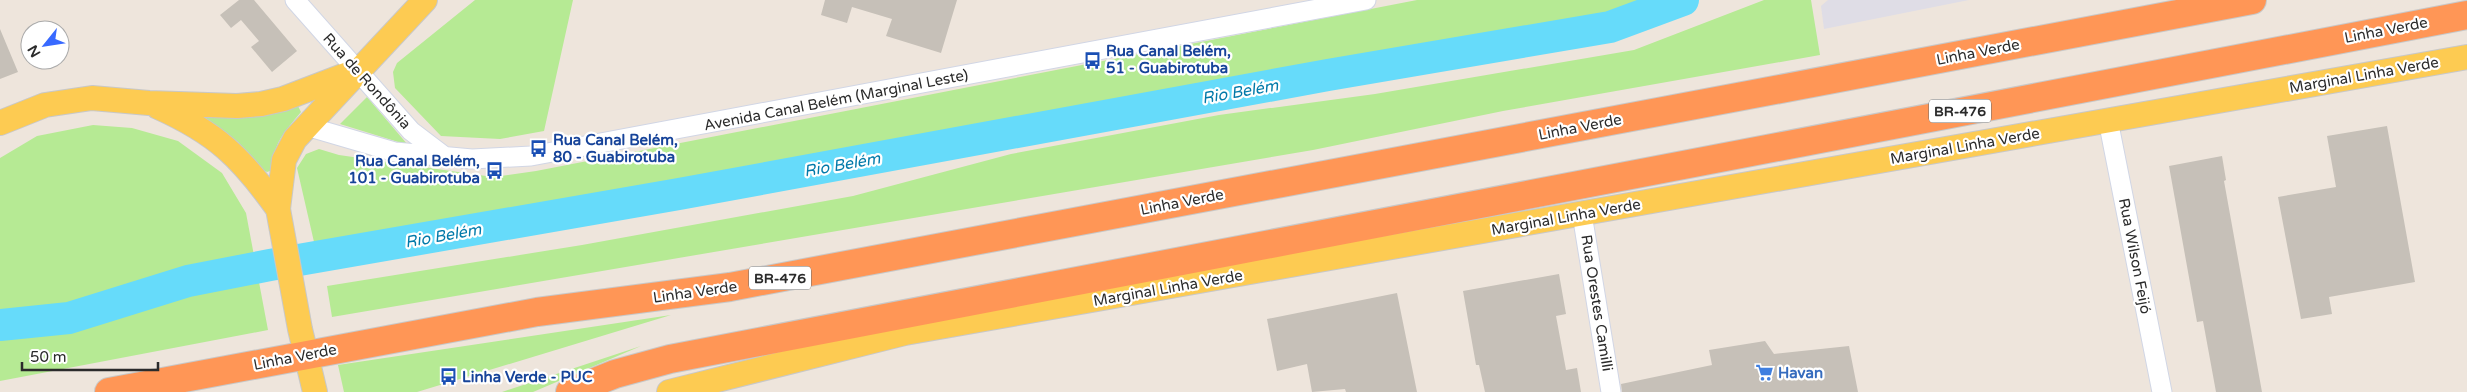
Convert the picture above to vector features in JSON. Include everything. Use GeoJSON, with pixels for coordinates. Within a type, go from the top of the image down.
{"type":"FeatureCollection","features":[{"type":"Feature","properties":{"kind":"highway","name":"Linha Verde"},"geometry":{"type":"LineString","coordinates":[[109,392],[537,312],[730,287],[2252,0]]}},
{"type":"Feature","properties":{"kind":"highway","name":"Linha Verde"},"geometry":{"type":"LineString","coordinates":[[570,392],[615,374],[670,358],[2467,14]]}},
{"type":"Feature","properties":{"kind":"main road"},"geometry":{"type":"LineString","coordinates":[[315,392],[300,328],[278,209],[284,160],[288,149],[306,126],[425,0]]}},
{"type":"Feature","properties":{"kind":"main road","name":"Marginal Linha Verde"},"geometry":{"type":"LineString","coordinates":[[669,392],[905,333],[2467,57]]}},
{"type":"Feature","properties":{"kind":"main road"},"geometry":{"type":"LineString","coordinates":[[0,123],[45,105],[92,98],[148,103],[237,106],[261,104],[290,97],[358,70]]}},
{"type":"Feature","properties":{"kind":"main road"},"geometry":{"type":"LineString","coordinates":[[148,103],[183,118],[222,143],[248,170],[278,209]]}},
{"type":"Feature","properties":{"kind":"street","name":"Rua de Rondônia"},"geometry":{"type":"LineString","coordinates":[[295,0],[411,131],[444,156]]}},
{"type":"Feature","properties":{"kind":"street","name":"Avenida Canal Belém (Marginal Leste)"},"geometry":{"type":"LineString","coordinates":[[306,126],[396,152],[502,159],[559,152],[1366,0]]}},
{"type":"Feature","properties":{"kind":"street","name":"Rua Wilson Feijó"},"geometry":{"type":"LineString","coordinates":[[2108,120],[2162,392]]}},
{"type":"Feature","properties":{"kind":"street","name":"Rua Orestes Camilli"},"geometry":{"type":"LineString","coordinates":[[1582,214],[1611,392]]}},
{"type":"Feature","properties":{"kind":"shaded area"},"geometry":{"type":"Polygon","coordinates":[[[1828,0],[1969,0],[1824,29],[1821,6],[1828,0]]]}},
{"type":"Feature","properties":{"kind":"green space"},"geometry":{"type":"Polygon","coordinates":[[[475,0],[573,0],[544,131],[500,139],[441,136],[395,88],[393,72],[397,63],[475,0]]]}},
{"type":"Feature","properties":{"kind":"green space"},"geometry":{"type":"Polygon","coordinates":[[[1417,0],[1654,0],[1608,18],[541,211],[314,242],[297,168],[306,154],[319,149],[339,155],[493,177],[536,171],[1417,0]]]}},
{"type":"Feature","properties":{"kind":"green space"},"geometry":{"type":"Polygon","coordinates":[[[1764,0],[1811,0],[1820,55],[1503,111],[1313,150],[332,317],[327,286],[582,245],[853,196],[1011,154],[1219,115],[1375,94],[1634,50],[1764,0]]]}},
{"type":"Feature","properties":{"kind":"green space"},"geometry":{"type":"Polygon","coordinates":[[[367,97],[408,145],[340,124],[367,97]]]}},
{"type":"Feature","properties":{"kind":"green space"},"geometry":{"type":"Polygon","coordinates":[[[298,106],[301,112],[277,145],[273,170],[267,172],[261,169],[238,142],[204,117],[298,106]]]}},
{"type":"Feature","properties":{"kind":"green space"},"geometry":{"type":"Polygon","coordinates":[[[93,125],[132,128],[178,141],[222,173],[246,213],[268,330],[0,381],[0,158],[37,136],[93,125]]]}},
{"type":"Feature","properties":{"kind":"green space"},"geometry":{"type":"Polygon","coordinates":[[[671,315],[417,392],[344,392],[338,365],[671,315]]]}},
{"type":"Feature","properties":{"kind":"green space"},"geometry":{"type":"Polygon","coordinates":[[[641,346],[533,392],[502,392],[641,346]]]}},
{"type":"Feature","properties":{"kind":"building"},"geometry":{"type":"Polygon","coordinates":[[[239,0],[254,0],[297,51],[272,72],[251,47],[259,41],[241,20],[231,28],[220,15],[239,0]]]}},
{"type":"Feature","properties":{"kind":"building"},"geometry":{"type":"Polygon","coordinates":[[[825,0],[957,0],[941,53],[886,36],[892,19],[852,7],[847,23],[821,15],[825,0]]]}},
{"type":"Feature","properties":{"kind":"building"},"geometry":{"type":"Polygon","coordinates":[[[0,29],[18,72],[0,79],[0,29]]]}},
{"type":"Feature","properties":{"kind":"building"},"geometry":{"type":"Polygon","coordinates":[[[2387,126],[2415,282],[2329,297],[2332,314],[2301,319],[2278,197],[2336,187],[2327,136],[2387,126]]]}},
{"type":"Feature","properties":{"kind":"building"},"geometry":{"type":"Polygon","coordinates":[[[2222,156],[2226,180],[2224,181],[2262,392],[2216,392],[2203,321],[2197,322],[2169,166],[2222,156]]]}},
{"type":"Feature","properties":{"kind":"building"},"geometry":{"type":"Polygon","coordinates":[[[1559,274],[1566,314],[1556,316],[1566,370],[1577,368],[1581,392],[1485,392],[1479,365],[1476,365],[1463,291],[1559,274]]]}},
{"type":"Feature","properties":{"kind":"building"},"geometry":{"type":"Polygon","coordinates":[[[1397,293],[1417,392],[1346,392],[1345,389],[1312,392],[1307,364],[1277,371],[1267,319],[1397,293]]]}},
{"type":"Feature","properties":{"kind":"building","name":"Havan"},"geometry":{"type":"Polygon","coordinates":[[[1765,341],[1774,354],[1849,346],[1858,392],[1622,392],[1621,384],[1712,365],[1709,350],[1765,341]]]}},
{"type":"Feature","properties":{"kind":"waterway","name":"Rio Belém"},"geometry":{"type":"LineString","coordinates":[[0,325],[69,318],[188,281],[270,265],[679,194],[1328,75],[1610,27],[1683,0]]}},
{"type":"Feature","properties":{"kind":"place","name":"Rua Canal Belém, 51 - Guabirotuba"},"geometry":{"type":"Point","coordinates":[1092,60]}},
{"type":"Feature","properties":{"kind":"place","name":"Rua Canal Belém, 80 - Guabirotuba"},"geometry":{"type":"Point","coordinates":[539,149]}},
{"type":"Feature","properties":{"kind":"place","name":"Rua Canal Belém, 101 - Guabirotuba"},"geometry":{"type":"Point","coordinates":[494,170]}},
{"type":"Feature","properties":{"kind":"place","name":"Havan"},"geometry":{"type":"Point","coordinates":[1764,373]}},
{"type":"Feature","properties":{"kind":"place","name":"Linha Verde - PUC"},"geometry":{"type":"Point","coordinates":[448,377]}}]}
